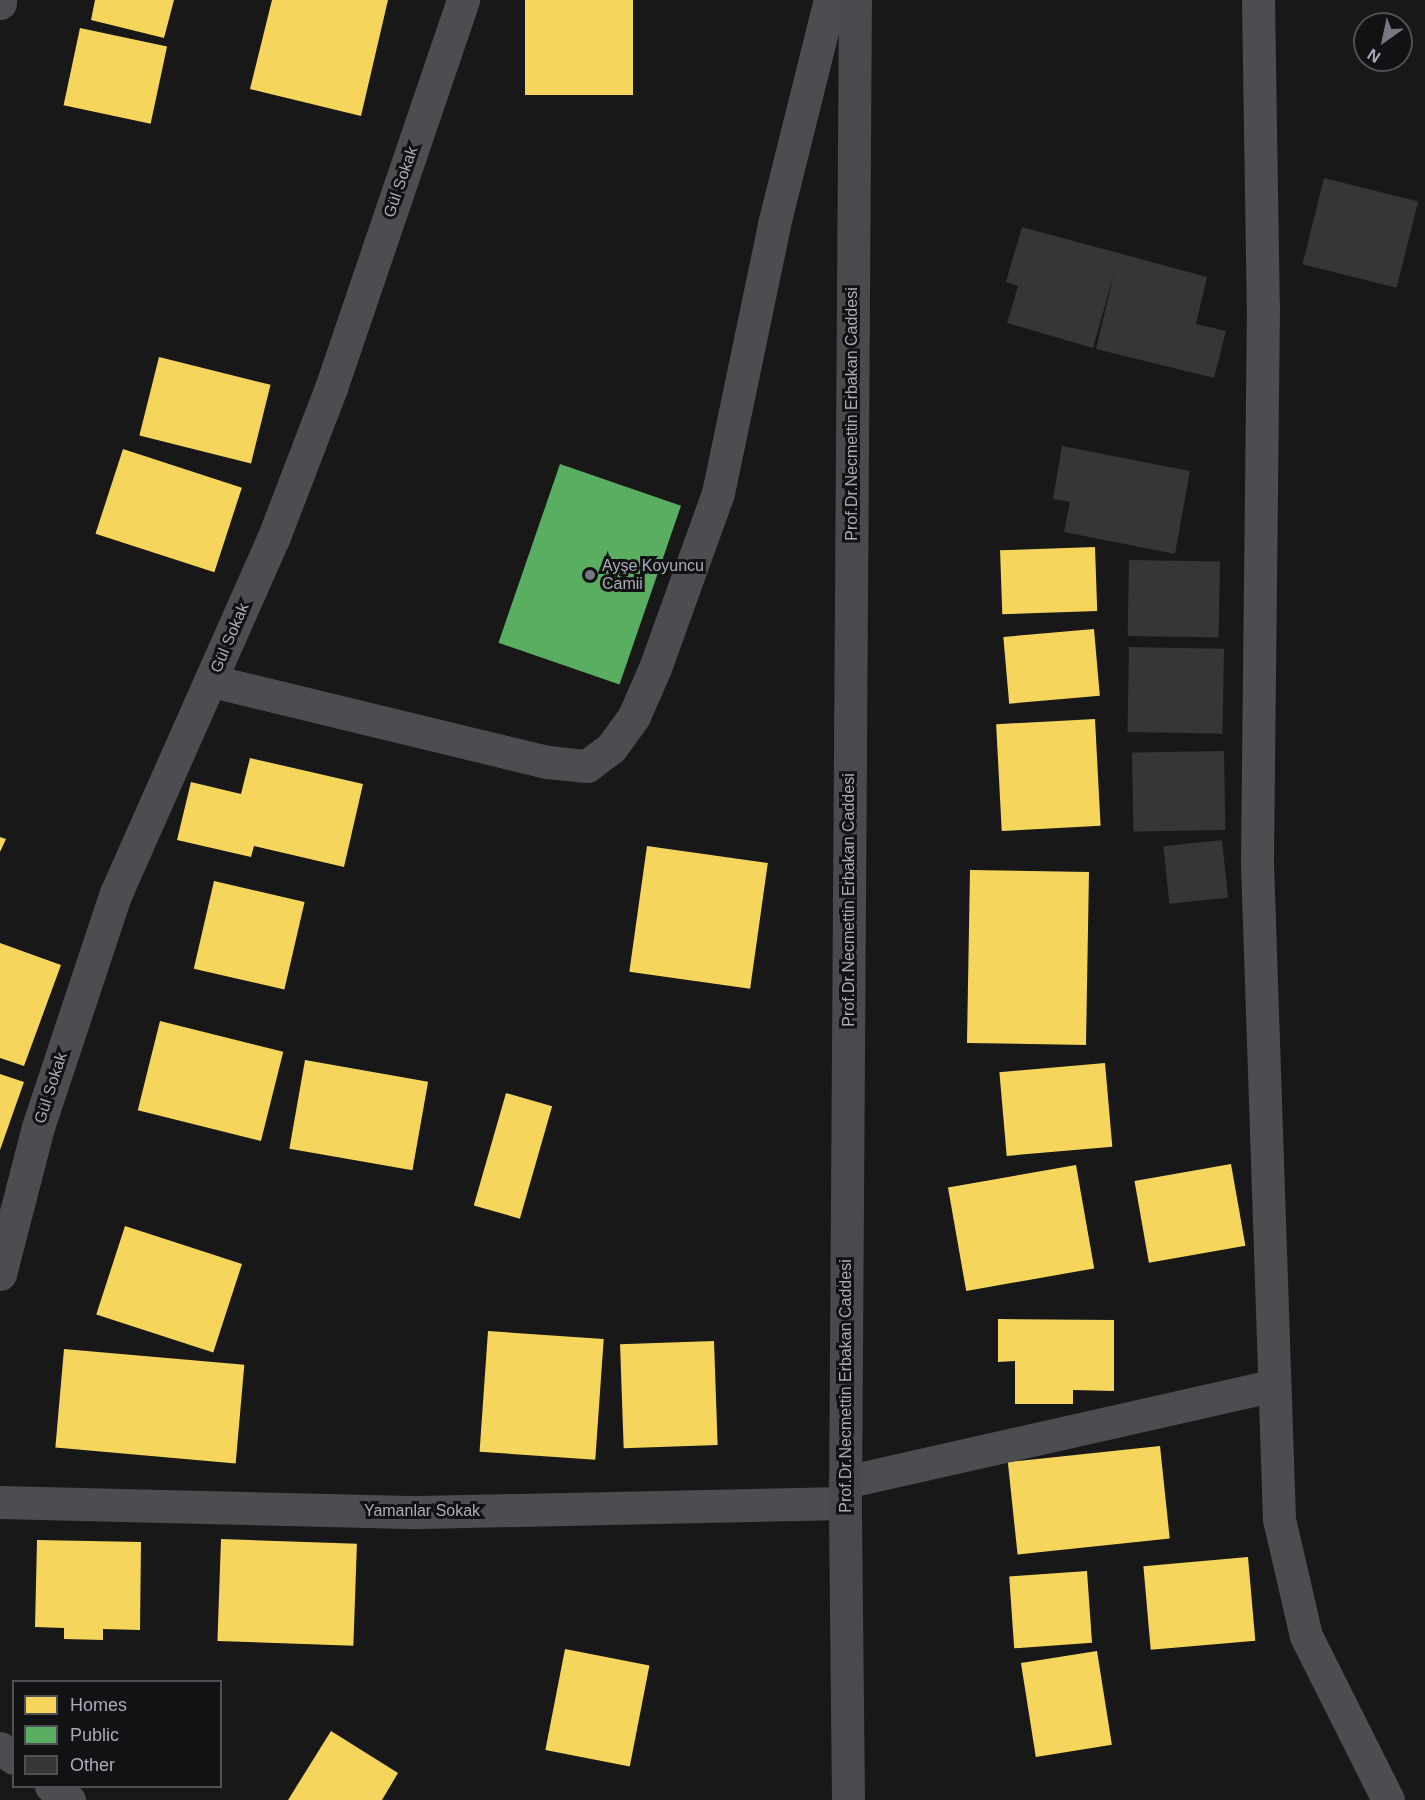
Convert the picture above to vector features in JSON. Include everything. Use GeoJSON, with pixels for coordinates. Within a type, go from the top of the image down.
{"type":"FeatureCollection","features":[{"type":"Feature","properties":{"kind":"main road","name":"Prof.Dr.Necmettin Erbakan Caddesi"},"geometry":{"type":"LineString","coordinates":[[848,1800],[845,1492],[855,0]]}},
{"type":"Feature","properties":{"kind":"street","name":"Gül Sokak"},"geometry":{"type":"LineString","coordinates":[[0,1274],[38,1127],[116,893],[160,785],[212,681],[331,388],[463,0]]}},
{"type":"Feature","properties":{"kind":"street"},"geometry":{"type":"LineString","coordinates":[[212,681],[548,762],[587,766],[611,748],[634,716],[655,668],[718,493],[774,224],[830,0]]}},
{"type":"Feature","properties":{"kind":"street"},"geometry":{"type":"LineString","coordinates":[[1258,0],[1263,305],[1257,863],[1279,1519],[1290,1583],[1306,1636],[1388,1800]]}},
{"type":"Feature","properties":{"kind":"street","name":"Yamanlar Sokak"},"geometry":{"type":"LineString","coordinates":[[0,1502],[419,1512],[845,1492],[1274,1385]]}},
{"type":"Feature","properties":{"kind":"street"},"geometry":{"type":"LineString","coordinates":[[54,1788],[69,1800]]}},
{"type":"Feature","properties":{"kind":"building: Homes"},"geometry":{"type":"Polygon","coordinates":[[[95,0],[174,0],[164,38],[91,20],[95,0]]]}},
{"type":"Feature","properties":{"kind":"building: Homes"},"geometry":{"type":"Polygon","coordinates":[[[272,0],[388,0],[361,116],[250,89],[272,0]]]}},
{"type":"Feature","properties":{"kind":"building: Homes"},"geometry":{"type":"Polygon","coordinates":[[[525,0],[633,0],[633,95],[525,95],[525,0]]]}},
{"type":"Feature","properties":{"kind":"building: Homes"},"geometry":{"type":"Polygon","coordinates":[[[80,28],[167,47],[151,124],[64,105],[80,28]]]}},
{"type":"Feature","properties":{"kind":"building: Homes"},"geometry":{"type":"Polygon","coordinates":[[[159,357],[271,385],[251,463],[139,436],[159,357]]]}},
{"type":"Feature","properties":{"kind":"building: Homes"},"geometry":{"type":"Polygon","coordinates":[[[123,449],[242,488],[214,572],[95,534],[123,449]]]}},
{"type":"Feature","properties":{"kind":"building: Homes"},"geometry":{"type":"Polygon","coordinates":[[[1095,547],[1097,611],[1002,614],[1000,550],[1095,547]]]}},
{"type":"Feature","properties":{"kind":"building: Homes"},"geometry":{"type":"Polygon","coordinates":[[[1094,629],[1100,696],[1009,704],[1003,637],[1094,629]]]}},
{"type":"Feature","properties":{"kind":"building: Homes"},"geometry":{"type":"Polygon","coordinates":[[[1095,719],[1101,826],[1002,831],[996,724],[1095,719]]]}},
{"type":"Feature","properties":{"kind":"building: Homes"},"geometry":{"type":"Polygon","coordinates":[[[250,758],[363,784],[344,867],[254,846],[251,857],[177,840],[191,782],[241,794],[250,758]]]}},
{"type":"Feature","properties":{"kind":"building: Homes"},"geometry":{"type":"Polygon","coordinates":[[[0,837],[6,839],[0,852],[0,837]]]}},
{"type":"Feature","properties":{"kind":"building: Homes"},"geometry":{"type":"Polygon","coordinates":[[[647,846],[768,863],[750,989],[629,972],[647,846]]]}},
{"type":"Feature","properties":{"kind":"building: Homes"},"geometry":{"type":"Polygon","coordinates":[[[970,870],[1089,872],[1086,1045],[967,1043],[970,870]]]}},
{"type":"Feature","properties":{"kind":"building: Homes"},"geometry":{"type":"Polygon","coordinates":[[[214,881],[305,902],[284,990],[194,969],[214,881]]]}},
{"type":"Feature","properties":{"kind":"building: Homes"},"geometry":{"type":"Polygon","coordinates":[[[0,943],[61,965],[24,1066],[0,1058],[0,943]]]}},
{"type":"Feature","properties":{"kind":"building: Homes"},"geometry":{"type":"Polygon","coordinates":[[[160,1021],[283,1052],[261,1141],[138,1110],[160,1021]]]}},
{"type":"Feature","properties":{"kind":"building: Homes"},"geometry":{"type":"Polygon","coordinates":[[[305,1060],[428,1082],[412,1170],[289,1149],[305,1060]]]}},
{"type":"Feature","properties":{"kind":"building: Homes"},"geometry":{"type":"Polygon","coordinates":[[[1105,1063],[1112,1147],[1007,1156],[999,1072],[1105,1063]]]}},
{"type":"Feature","properties":{"kind":"building: Homes"},"geometry":{"type":"Polygon","coordinates":[[[0,1074],[24,1082],[0,1150],[0,1074]]]}},
{"type":"Feature","properties":{"kind":"building: Homes"},"geometry":{"type":"Polygon","coordinates":[[[506,1093],[552,1106],[520,1219],[474,1205],[506,1093]]]}},
{"type":"Feature","properties":{"kind":"building: Homes"},"geometry":{"type":"Polygon","coordinates":[[[1231,1164],[1245,1246],[1149,1263],[1134,1181],[1231,1164]]]}},
{"type":"Feature","properties":{"kind":"building: Homes"},"geometry":{"type":"Polygon","coordinates":[[[1076,1165],[1094,1268],[966,1291],[948,1188],[1076,1165]]]}},
{"type":"Feature","properties":{"kind":"building: Homes"},"geometry":{"type":"Polygon","coordinates":[[[125,1226],[242,1264],[213,1352],[96,1314],[125,1226]]]}},
{"type":"Feature","properties":{"kind":"building: Homes"},"geometry":{"type":"Polygon","coordinates":[[[998,1319],[1114,1320],[1114,1391],[1073,1390],[1073,1404],[1015,1404],[1015,1361],[998,1362],[998,1319]]]}},
{"type":"Feature","properties":{"kind":"building: Homes"},"geometry":{"type":"Polygon","coordinates":[[[488,1331],[604,1339],[595,1460],[480,1452],[488,1331]]]}},
{"type":"Feature","properties":{"kind":"building: Homes"},"geometry":{"type":"Polygon","coordinates":[[[714,1341],[718,1445],[624,1448],[620,1344],[714,1341]]]}},
{"type":"Feature","properties":{"kind":"building: Homes"},"geometry":{"type":"Polygon","coordinates":[[[64,1349],[244,1365],[236,1463],[55,1448],[64,1349]]]}},
{"type":"Feature","properties":{"kind":"building: Homes"},"geometry":{"type":"Polygon","coordinates":[[[1160,1446],[1170,1538],[1018,1554],[1008,1462],[1160,1446]]]}},
{"type":"Feature","properties":{"kind":"building: Homes"},"geometry":{"type":"Polygon","coordinates":[[[221,1539],[357,1544],[353,1646],[217,1641],[221,1539]]]}},
{"type":"Feature","properties":{"kind":"building: Homes"},"geometry":{"type":"Polygon","coordinates":[[[37,1540],[141,1542],[140,1630],[103,1629],[103,1640],[64,1639],[64,1628],[35,1627],[37,1540]]]}},
{"type":"Feature","properties":{"kind":"building: Homes"},"geometry":{"type":"Polygon","coordinates":[[[1248,1557],[1255,1641],[1151,1650],[1143,1566],[1248,1557]]]}},
{"type":"Feature","properties":{"kind":"building: Homes"},"geometry":{"type":"Polygon","coordinates":[[[1087,1571],[1092,1643],[1014,1648],[1009,1576],[1087,1571]]]}},
{"type":"Feature","properties":{"kind":"building: Homes"},"geometry":{"type":"Polygon","coordinates":[[[565,1649],[649,1665],[630,1767],[545,1750],[565,1649]]]}},
{"type":"Feature","properties":{"kind":"building: Homes"},"geometry":{"type":"Polygon","coordinates":[[[1097,1651],[1112,1745],[1036,1757],[1021,1663],[1097,1651]]]}},
{"type":"Feature","properties":{"kind":"building: Homes"},"geometry":{"type":"Polygon","coordinates":[[[331,1731],[398,1773],[382,1800],[288,1800],[331,1731]]]}},
{"type":"Feature","properties":{"kind":"building: Public","name":"Ayşe Koyuncu Camii"},"geometry":{"type":"Polygon","coordinates":[[[560,464],[681,506],[619,684],[498,643],[560,464]]]}},
{"type":"Feature","properties":{"kind":"building: Other"},"geometry":{"type":"Polygon","coordinates":[[[1324,178],[1418,201],[1397,288],[1302,264],[1324,178]]]}},
{"type":"Feature","properties":{"kind":"building: Other"},"geometry":{"type":"Polygon","coordinates":[[[1022,227],[1207,277],[1196,324],[1226,331],[1214,378],[1096,349],[1115,270],[1093,348],[1007,323],[1018,286],[1006,282],[1022,227]]]}},
{"type":"Feature","properties":{"kind":"building: Other"},"geometry":{"type":"Polygon","coordinates":[[[1062,446],[1190,471],[1175,554],[1064,532],[1070,502],[1053,499],[1062,446]]]}},
{"type":"Feature","properties":{"kind":"building: Other"},"geometry":{"type":"Polygon","coordinates":[[[1129,560],[1220,562],[1219,638],[1128,636],[1129,560]]]}},
{"type":"Feature","properties":{"kind":"building: Other"},"geometry":{"type":"Polygon","coordinates":[[[1129,647],[1224,649],[1223,734],[1128,732],[1129,647]]]}},
{"type":"Feature","properties":{"kind":"building: Other"},"geometry":{"type":"Polygon","coordinates":[[[1224,751],[1225,830],[1133,832],[1132,753],[1224,751]]]}},
{"type":"Feature","properties":{"kind":"building: Other"},"geometry":{"type":"Polygon","coordinates":[[[1222,840],[1228,898],[1169,904],[1163,846],[1222,840]]]}},
{"type":"Feature","properties":{"kind":"place","name":"Ayşe Koyuncu Camii"},"geometry":{"type":"Point","coordinates":[590,575]}}]}
